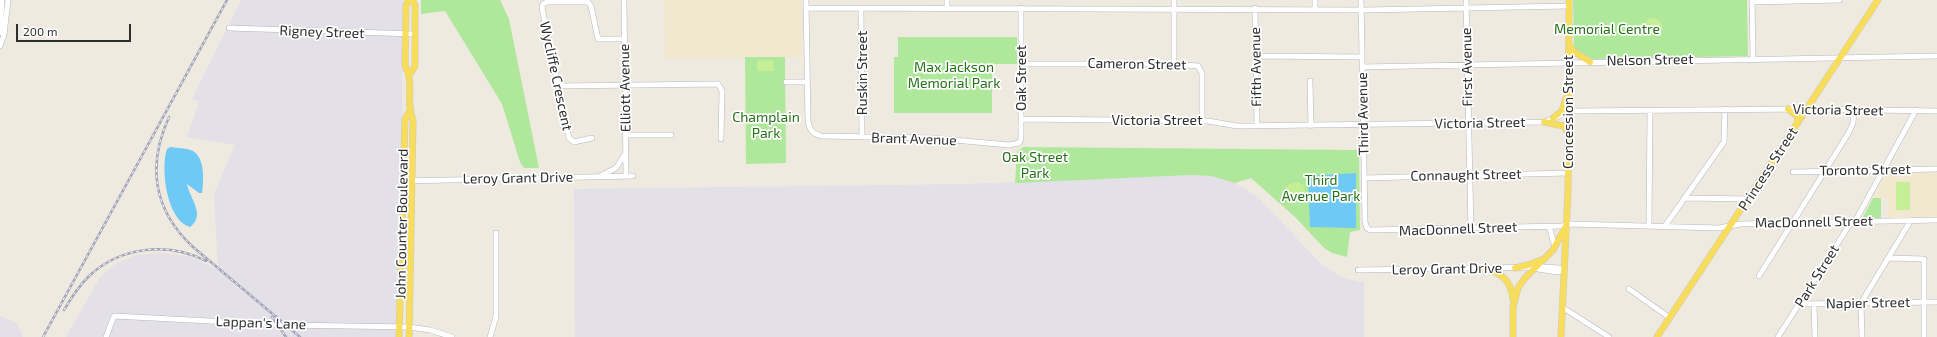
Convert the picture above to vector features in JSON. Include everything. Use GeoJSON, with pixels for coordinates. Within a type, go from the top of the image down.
{"type":"FeatureCollection","features":[{"type":"Feature","properties":{"kind":"main road","name":"John Counter Boulevard"},"geometry":{"type":"LineString","coordinates":[[409,337],[413,120],[410,112],[410,74],[415,66],[415,5],[411,0],[406,5],[405,66],[410,74]]}},
{"type":"Feature","properties":{"kind":"main road","name":"Princess Street"},"geometry":{"type":"LineString","coordinates":[[1657,337],[1878,0]]}},
{"type":"Feature","properties":{"kind":"main road","name":"Concession Street"},"geometry":{"type":"LineString","coordinates":[[1561,337],[1568,173],[1569,3]]}},
{"type":"Feature","properties":{"kind":"main road"},"geometry":{"type":"LineString","coordinates":[[1568,42],[1572,51],[1590,62]]}},
{"type":"Feature","properties":{"kind":"main road"},"geometry":{"type":"LineString","coordinates":[[1553,118],[1562,110],[1568,91]]}},
{"type":"Feature","properties":{"kind":"main road"},"geometry":{"type":"LineString","coordinates":[[1788,109],[1797,116],[1798,123]]}},
{"type":"Feature","properties":{"kind":"main road","name":"John Counter Boulevard"},"geometry":{"type":"LineString","coordinates":[[400,337],[399,327],[405,119],[410,112]]}},
{"type":"Feature","properties":{"kind":"main road"},"geometry":{"type":"LineString","coordinates":[[1544,122],[1564,126],[1568,133]]}},
{"type":"Feature","properties":{"kind":"main road","name":"Concession Street"},"geometry":{"type":"LineString","coordinates":[[1513,337],[1513,307],[1518,288],[1535,268],[1549,255],[1555,247],[1566,225]]}},
{"type":"Feature","properties":{"kind":"main road"},"geometry":{"type":"LineString","coordinates":[[1515,268],[1528,265],[1549,255]]}},
{"type":"Feature","properties":{"kind":"main road"},"geometry":{"type":"LineString","coordinates":[[1482,269],[1498,273],[1507,280],[1511,288],[1513,307]]}},
{"type":"Feature","properties":{"kind":"street"},"geometry":{"type":"LineString","coordinates":[[0,33],[2,0]]}},
{"type":"Feature","properties":{"kind":"street"},"geometry":{"type":"LineString","coordinates":[[0,43],[4,35],[8,0]]}},
{"type":"Feature","properties":{"kind":"street","name":"Elliott Avenue"},"geometry":{"type":"LineString","coordinates":[[624,0],[626,176]]}},
{"type":"Feature","properties":{"kind":"street"},"geometry":{"type":"LineString","coordinates":[[786,82],[807,82],[806,0]]}},
{"type":"Feature","properties":{"kind":"street"},"geometry":{"type":"LineString","coordinates":[[946,8],[947,0]]}},
{"type":"Feature","properties":{"kind":"street"},"geometry":{"type":"LineString","coordinates":[[1174,0],[1174,64]]}},
{"type":"Feature","properties":{"kind":"street"},"geometry":{"type":"LineString","coordinates":[[1315,0],[1315,9]]}},
{"type":"Feature","properties":{"kind":"street","name":"Third Avenue"},"geometry":{"type":"LineString","coordinates":[[1361,0],[1365,222],[1367,228]]}},
{"type":"Feature","properties":{"kind":"street","name":"First Avenue"},"geometry":{"type":"LineString","coordinates":[[1466,0],[1470,229]]}},
{"type":"Feature","properties":{"kind":"street"},"geometry":{"type":"LineString","coordinates":[[1753,58],[1752,1],[1840,0]]}},
{"type":"Feature","properties":{"kind":"street","name":"Wycliffe Crescent"},"geometry":{"type":"LineString","coordinates":[[592,138],[574,142],[569,138],[542,8],[543,4],[547,2],[588,2],[591,6],[598,39],[624,39]]}},
{"type":"Feature","properties":{"kind":"street"},"geometry":{"type":"LineString","coordinates":[[806,8],[1361,9],[1466,8],[1569,3]]}},
{"type":"Feature","properties":{"kind":"street","name":"Ruskin Street"},"geometry":{"type":"LineString","coordinates":[[862,8],[862,137]]}},
{"type":"Feature","properties":{"kind":"street","name":"Oak Street"},"geometry":{"type":"LineString","coordinates":[[1016,145],[1021,139],[1021,8]]}},
{"type":"Feature","properties":{"kind":"street","name":"Fifth Avenue"},"geometry":{"type":"LineString","coordinates":[[1255,8],[1257,125]]}},
{"type":"Feature","properties":{"kind":"street","name":"Rigney Street"},"geometry":{"type":"LineString","coordinates":[[229,28],[406,35],[415,34]]}},
{"type":"Feature","properties":{"kind":"street"},"geometry":{"type":"LineString","coordinates":[[1256,56],[1362,57]]}},
{"type":"Feature","properties":{"kind":"street","name":"Nelson Street"},"geometry":{"type":"LineString","coordinates":[[1362,67],[1753,58],[1937,56]]}},
{"type":"Feature","properties":{"kind":"street","name":"Cameron Street"},"geometry":{"type":"LineString","coordinates":[[1021,64],[1174,64],[1198,66],[1202,72],[1202,120]]}},
{"type":"Feature","properties":{"kind":"street","name":"Brant Avenue"},"geometry":{"type":"LineString","coordinates":[[807,82],[809,128],[813,133],[821,136],[927,138],[1016,145]]}},
{"type":"Feature","properties":{"kind":"street"},"geometry":{"type":"LineString","coordinates":[[1310,82],[1311,126]]}},
{"type":"Feature","properties":{"kind":"street"},"geometry":{"type":"LineString","coordinates":[[558,86],[718,84],[722,92],[721,139]]}},
{"type":"Feature","properties":{"kind":"street"},"geometry":{"type":"LineString","coordinates":[[1665,226],[1724,142],[1725,109]]}},
{"type":"Feature","properties":{"kind":"street","name":"Victoria Street"},"geometry":{"type":"LineString","coordinates":[[1021,120],[1202,120],[1237,126],[1311,126],[1544,122],[1572,111],[1725,109],[1937,111]]}},
{"type":"Feature","properties":{"kind":"street"},"geometry":{"type":"LineString","coordinates":[[1649,225],[1650,110]]}},
{"type":"Feature","properties":{"kind":"street"},"geometry":{"type":"LineString","coordinates":[[1759,276],[1848,134],[1853,123],[1854,110]]}},
{"type":"Feature","properties":{"kind":"street","name":"Park Street"},"geometry":{"type":"LineString","coordinates":[[1778,337],[1848,227],[1857,218],[1916,110]]}},
{"type":"Feature","properties":{"kind":"street"},"geometry":{"type":"LineString","coordinates":[[626,135],[671,135]]}},
{"type":"Feature","properties":{"kind":"street"},"geometry":{"type":"LineString","coordinates":[[596,176],[613,170],[626,153]]}},
{"type":"Feature","properties":{"kind":"street","name":"Toronto Street"},"geometry":{"type":"LineString","coordinates":[[1793,172],[1937,169]]}},
{"type":"Feature","properties":{"kind":"street","name":"Connaught Street"},"geometry":{"type":"LineString","coordinates":[[1364,178],[1568,173]]}},
{"type":"Feature","properties":{"kind":"street","name":"Leroy Grant Drive"},"geometry":{"type":"LineString","coordinates":[[403,181],[633,176]]}},
{"type":"Feature","properties":{"kind":"street"},"geometry":{"type":"LineString","coordinates":[[1684,198],[1748,199]]}},
{"type":"Feature","properties":{"kind":"street"},"geometry":{"type":"LineString","coordinates":[[1862,337],[1861,303],[1911,220]]}},
{"type":"Feature","properties":{"kind":"street","name":"MacDonnell Street"},"geometry":{"type":"LineString","coordinates":[[1367,228],[1374,231],[1566,225],[1649,225],[1719,228],[1740,224],[1937,220]]}},
{"type":"Feature","properties":{"kind":"street"},"geometry":{"type":"LineString","coordinates":[[1549,226],[1555,247]]}},
{"type":"Feature","properties":{"kind":"street"},"geometry":{"type":"LineString","coordinates":[[490,337],[496,317],[496,232]]}},
{"type":"Feature","properties":{"kind":"street"},"geometry":{"type":"LineString","coordinates":[[1888,258],[1924,259],[1924,337]]}},
{"type":"Feature","properties":{"kind":"street","name":"Leroy Grant Drive"},"geometry":{"type":"LineString","coordinates":[[1358,270],[1535,268],[1558,272],[1564,270]]}},
{"type":"Feature","properties":{"kind":"street"},"geometry":{"type":"LineString","coordinates":[[1628,289],[1670,318]]}},
{"type":"Feature","properties":{"kind":"street","name":"Napier Street"},"geometry":{"type":"LineString","coordinates":[[1800,304],[1937,302]]}},
{"type":"Feature","properties":{"kind":"street"},"geometry":{"type":"LineString","coordinates":[[1814,304],[1815,337]]}},
{"type":"Feature","properties":{"kind":"street"},"geometry":{"type":"LineString","coordinates":[[1562,307],[1609,337]]}},
{"type":"Feature","properties":{"kind":"street","name":"Lappan's Lane"},"geometry":{"type":"LineString","coordinates":[[106,337],[114,316],[286,325],[409,327],[430,330],[452,337]]}},
{"type":"Feature","properties":{"kind":"shaded area"},"geometry":{"type":"Polygon","coordinates":[[[241,0],[403,0],[402,144],[396,315],[397,337],[66,337],[100,277],[115,264],[137,255],[161,253],[192,257],[218,271],[214,194],[235,145],[187,137],[199,102],[192,99],[241,0]]]}},
{"type":"Feature","properties":{"kind":"shaded area"},"geometry":{"type":"Polygon","coordinates":[[[664,0],[802,0],[802,57],[665,59],[664,0]]]}},
{"type":"Feature","properties":{"kind":"shaded area"},"geometry":{"type":"Polygon","coordinates":[[[1937,172],[1937,217],[1888,218],[1888,198],[1873,198],[1886,173],[1937,172]]]}},
{"type":"Feature","properties":{"kind":"shaded area"},"geometry":{"type":"Polygon","coordinates":[[[1191,175],[1211,176],[1235,183],[1258,197],[1321,264],[1343,278],[1359,282],[1364,281],[1364,337],[575,337],[574,189],[964,184],[1191,175]]]}},
{"type":"Feature","properties":{"kind":"shaded area"},"geometry":{"type":"Polygon","coordinates":[[[0,316],[17,323],[23,337],[0,337],[0,316]]]}},
{"type":"Feature","properties":{"kind":"green space"},"geometry":{"type":"Polygon","coordinates":[[[421,0],[500,0],[509,19],[539,168],[524,168],[520,162],[502,104],[445,11],[421,14],[421,0]]]}},
{"type":"Feature","properties":{"kind":"green space","name":"Memorial Centre"},"geometry":{"type":"Polygon","coordinates":[[[1573,0],[1747,0],[1748,56],[1592,59],[1574,48],[1573,0]]]}},
{"type":"Feature","properties":{"kind":"green space"},"geometry":{"type":"Polygon","coordinates":[[[1649,18],[1657,18],[1662,23],[1660,34],[1657,36],[1649,36],[1644,31],[1644,23],[1649,18]]]}},
{"type":"Feature","properties":{"kind":"green space","name":"Max Jackson Memorial Park"},"geometry":{"type":"Polygon","coordinates":[[[898,37],[1017,37],[1017,64],[992,64],[992,113],[894,113],[894,57],[898,57],[898,37]]]}},
{"type":"Feature","properties":{"kind":"green space","name":"Champlain Park"},"geometry":{"type":"Polygon","coordinates":[[[745,57],[785,57],[786,163],[746,164],[745,57]]]}},
{"type":"Feature","properties":{"kind":"green space"},"geometry":{"type":"Polygon","coordinates":[[[773,60],[774,71],[757,71],[757,61],[773,60]]]}},
{"type":"Feature","properties":{"kind":"green space"},"geometry":{"type":"Polygon","coordinates":[[[1024,147],[1359,150],[1360,230],[1350,232],[1347,257],[1332,253],[1324,248],[1295,217],[1251,178],[1235,183],[1211,176],[1191,175],[1015,183],[1017,151],[1024,147]]]}},
{"type":"Feature","properties":{"kind":"green space"},"geometry":{"type":"Polygon","coordinates":[[[1299,182],[1304,186],[1306,198],[1303,201],[1290,200],[1287,197],[1286,188],[1289,184],[1299,182]]]}},
{"type":"Feature","properties":{"kind":"green space"},"geometry":{"type":"Polygon","coordinates":[[[1896,182],[1910,182],[1910,210],[1896,210],[1896,182]]]}},
{"type":"Feature","properties":{"kind":"green space"},"geometry":{"type":"Polygon","coordinates":[[[1873,198],[1881,198],[1881,218],[1864,218],[1863,217],[1873,198]]]}},
{"type":"Feature","properties":{"kind":"water"},"geometry":{"type":"Polygon","coordinates":[[[170,147],[193,151],[197,154],[202,164],[202,193],[199,193],[187,184],[197,212],[195,222],[190,227],[182,223],[176,215],[167,193],[164,169],[167,149],[170,147]]]}},
{"type":"Feature","properties":{"kind":"water"},"geometry":{"type":"Polygon","coordinates":[[[1356,173],[1356,228],[1310,227],[1308,176],[1356,173]]]}},
{"type":"Feature","properties":{"kind":"railway"},"geometry":{"type":"LineString","coordinates":[[43,337],[227,0]]}},
{"type":"Feature","properties":{"kind":"railway"},"geometry":{"type":"LineString","coordinates":[[169,117],[162,135],[156,169],[162,202],[169,218],[193,247],[300,337]]}},
{"type":"Feature","properties":{"kind":"railway"},"geometry":{"type":"LineString","coordinates":[[64,310],[75,292],[89,276],[101,266],[130,253],[160,249],[176,251],[206,261]]}},
{"type":"Feature","properties":{"kind":"railway"},"geometry":{"type":"LineString","coordinates":[[272,317],[286,337]]}},
{"type":"Feature","properties":{"kind":"park label","name":"Oak Street Park"},"geometry":{"type":"Point","coordinates":[1035,166]}},
{"type":"Feature","properties":{"kind":"park label","name":"Third Avenue Park"},"geometry":{"type":"Point","coordinates":[1321,188]}}]}
